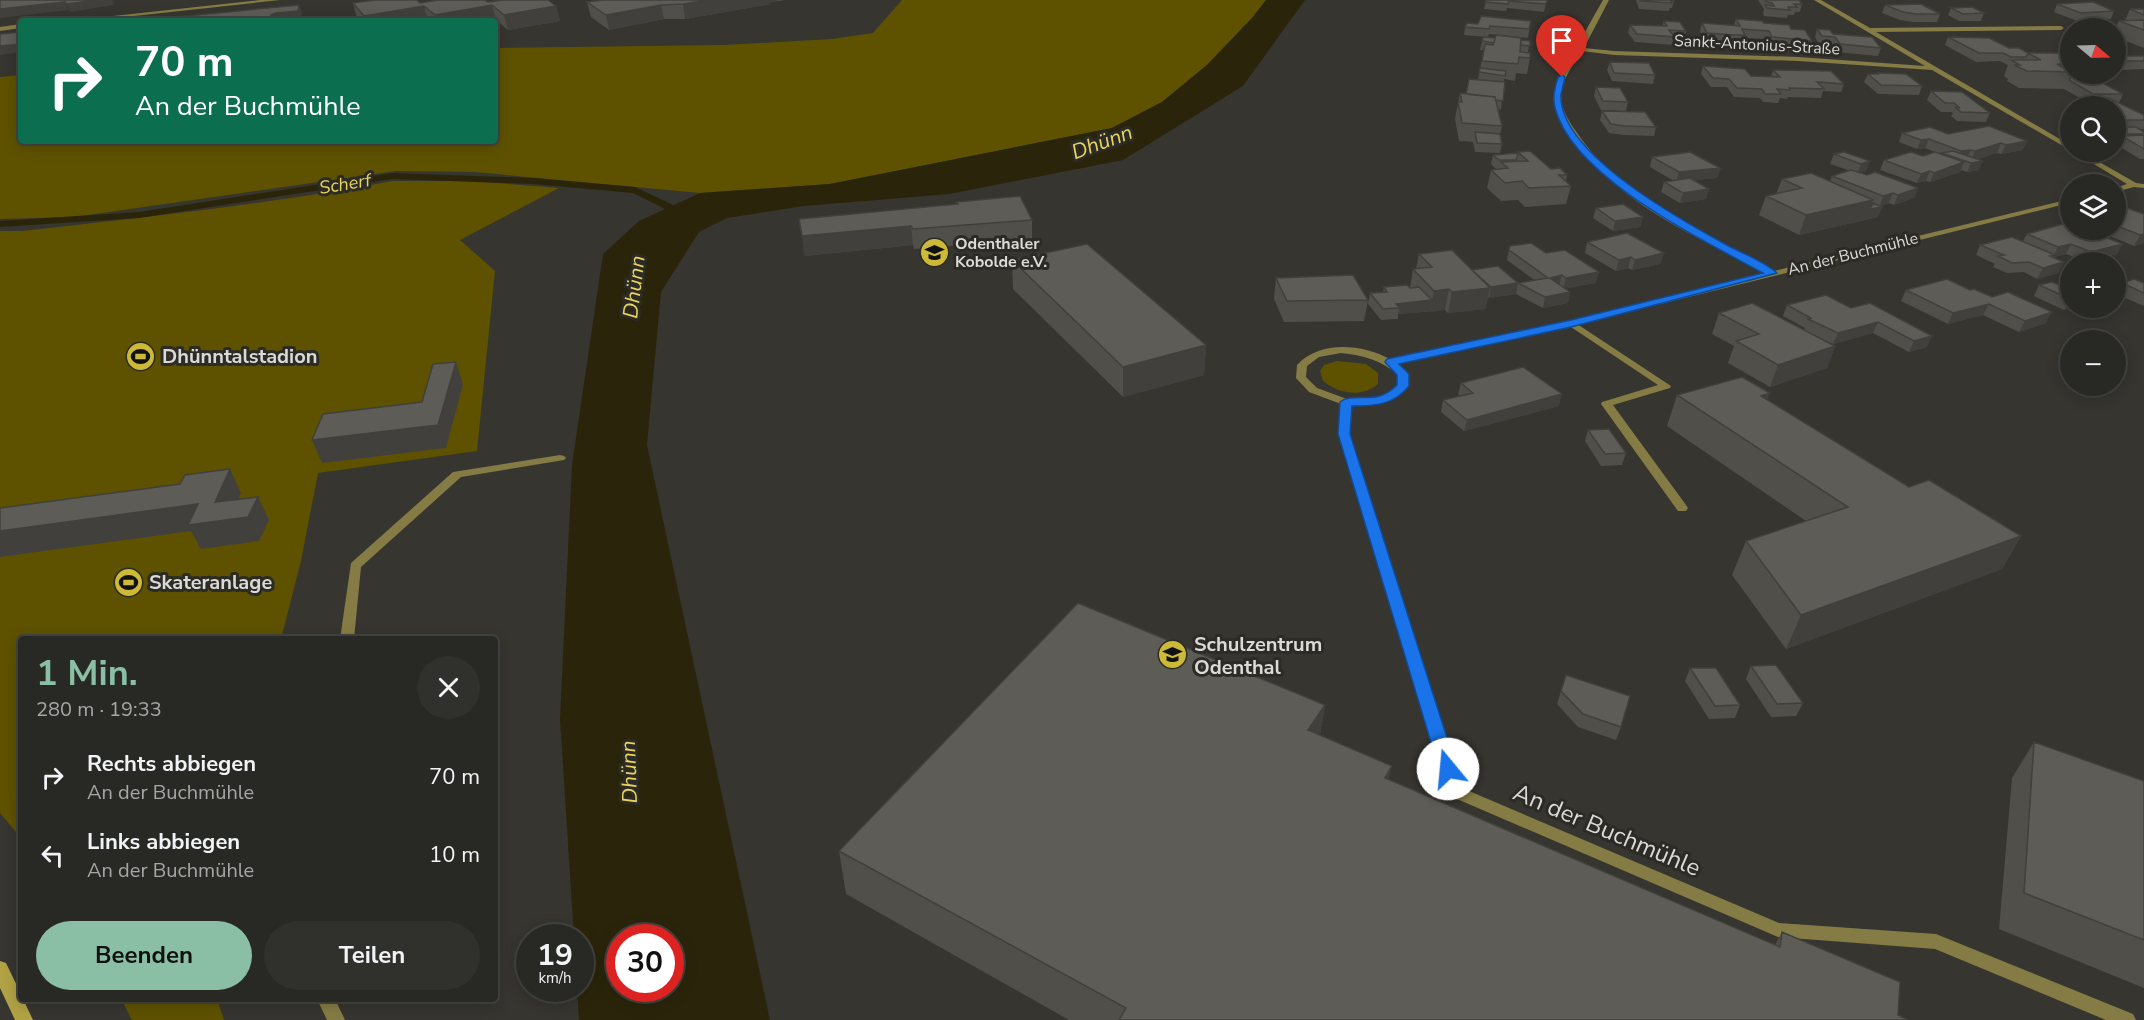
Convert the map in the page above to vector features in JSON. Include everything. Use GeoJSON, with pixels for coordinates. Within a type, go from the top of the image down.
{"type":"FeatureCollection","features":[{"type":"Feature","properties":{"kind":"main road"},"geometry":{"type":"LineString","coordinates":[[0,969],[24,1020]]}},
{"type":"Feature","properties":{"kind":"street"},"geometry":{"type":"LineString","coordinates":[[100,18],[277,0]]}},
{"type":"Feature","properties":{"kind":"street"},"geometry":{"type":"LineString","coordinates":[[1606,0],[1562,77],[1557,95],[1560,110],[1574,137],[1598,165],[1670,218],[1772,273]]}},
{"type":"Feature","properties":{"kind":"street"},"geometry":{"type":"LineString","coordinates":[[1817,0],[2060,142]]}},
{"type":"Feature","properties":{"kind":"street"},"geometry":{"type":"LineString","coordinates":[[0,29],[18,27]]}},
{"type":"Feature","properties":{"kind":"street"},"geometry":{"type":"LineString","coordinates":[[1870,30],[2060,28]]}},
{"type":"Feature","properties":{"kind":"street","name":"Sankt-Antonius-Straße"},"geometry":{"type":"LineString","coordinates":[[1580,49],[1614,53],[1742,56],[1934,68]]}},
{"type":"Feature","properties":{"kind":"street"},"geometry":{"type":"LineString","coordinates":[[2094,162],[2134,185]]}},
{"type":"Feature","properties":{"kind":"street"},"geometry":{"type":"LineString","coordinates":[[2126,187],[2144,186]]}},
{"type":"Feature","properties":{"kind":"street","name":"An der Buchmühle"},"geometry":{"type":"LineString","coordinates":[[1391,362],[1571,324],[2060,203]]}},
{"type":"Feature","properties":{"kind":"street"},"geometry":{"type":"LineString","coordinates":[[1571,324],[1666,386],[1606,404],[1682,508]]}},
{"type":"Feature","properties":{"kind":"street"},"geometry":{"type":"LineString","coordinates":[[1341,350],[1368,352],[1391,362],[1403,374],[1403,386],[1392,397],[1372,403],[1346,402],[1313,390],[1301,378],[1302,365],[1316,354],[1341,350]]}},
{"type":"Feature","properties":{"kind":"street","name":"An der Buchmühle"},"geometry":{"type":"LineString","coordinates":[[1346,402],[1344,434],[1455,792],[1779,930],[1936,942],[2127,1020]]}},
{"type":"Feature","properties":{"kind":"street"},"geometry":{"type":"LineString","coordinates":[[347,636],[355,566],[458,474],[560,458]]}},
{"type":"Feature","properties":{"kind":"street"},"geometry":{"type":"LineString","coordinates":[[327,1002],[336,1020]]}},
{"type":"Feature","properties":{"kind":"shaded area"},"geometry":{"type":"Polygon","coordinates":[[[902,0],[1266,0],[1207,65],[1162,102],[1112,128],[830,184],[700,193],[474,172],[396,171],[74,217],[0,219],[0,77],[18,75],[18,144],[498,144],[498,48],[724,45],[832,39],[873,33],[902,0]]]}},
{"type":"Feature","properties":{"kind":"shaded area"},"geometry":{"type":"Polygon","coordinates":[[[393,181],[471,181],[559,188],[460,240],[495,271],[477,451],[318,473],[301,561],[282,636],[18,636],[18,834],[0,813],[0,231],[22,231],[301,197],[393,181]]]}},
{"type":"Feature","properties":{"kind":"shaded area"},"geometry":{"type":"Polygon","coordinates":[[[1337,361],[1366,364],[1378,373],[1378,384],[1358,393],[1336,389],[1323,381],[1320,371],[1324,365],[1337,361]]]}},
{"type":"Feature","properties":{"kind":"shaded area"},"geometry":{"type":"Polygon","coordinates":[[[123,1002],[218,1002],[224,1020],[132,1020],[123,1002]]]}},
{"type":"Feature","properties":{"kind":"water","name":"Dhünn"},"geometry":{"type":"Polygon","coordinates":[[[1266,0],[1305,0],[1243,86],[1123,160],[949,194],[804,206],[727,218],[699,232],[661,292],[647,445],[770,1020],[579,1020],[578,1002],[594,1002],[594,924],[573,924],[560,719],[572,465],[603,254],[639,221],[700,193],[830,184],[1112,128],[1162,102],[1207,65],[1266,0]]]}},
{"type":"Feature","properties":{"kind":"building"},"geometry":{"type":"Polygon","coordinates":[[[0,0],[97,0],[0,9],[0,0]]]}},
{"type":"Feature","properties":{"kind":"building"},"geometry":{"type":"Polygon","coordinates":[[[374,0],[417,0],[420,3],[438,0],[485,0],[488,2],[548,0],[556,6],[504,15],[492,5],[435,15],[424,6],[364,16],[353,3],[374,0]]]}},
{"type":"Feature","properties":{"kind":"building"},"geometry":{"type":"Polygon","coordinates":[[[708,0],[661,5],[606,15],[587,2],[708,0]]]}},
{"type":"Feature","properties":{"kind":"building"},"geometry":{"type":"Polygon","coordinates":[[[1486,0],[1547,0],[1546,4],[1509,1],[1508,4],[1485,2],[1486,0]]]}},
{"type":"Feature","properties":{"kind":"building"},"geometry":{"type":"Polygon","coordinates":[[[1670,0],[1672,3],[1641,1],[1670,0]]]}},
{"type":"Feature","properties":{"kind":"building"},"geometry":{"type":"Polygon","coordinates":[[[1765,0],[1799,0],[1802,4],[1794,4],[1797,7],[1788,7],[1790,10],[1767,8],[1765,5],[1774,6],[1765,0]]]}},
{"type":"Feature","properties":{"kind":"building"},"geometry":{"type":"Polygon","coordinates":[[[2093,2],[2114,11],[2081,13],[2057,4],[2093,2]]]}},
{"type":"Feature","properties":{"kind":"building"},"geometry":{"type":"Polygon","coordinates":[[[1921,4],[1940,14],[1903,12],[1885,5],[1921,4]]]}},
{"type":"Feature","properties":{"kind":"building"},"geometry":{"type":"Polygon","coordinates":[[[299,5],[298,11],[276,13],[271,15],[271,18],[165,18],[299,5]]]}},
{"type":"Feature","properties":{"kind":"building"},"geometry":{"type":"Polygon","coordinates":[[[1972,7],[1984,13],[1963,14],[1951,8],[1972,7]]]}},
{"type":"Feature","properties":{"kind":"building"},"geometry":{"type":"Polygon","coordinates":[[[2130,9],[2144,9],[2144,15],[2130,9]]]}},
{"type":"Feature","properties":{"kind":"building"},"geometry":{"type":"Polygon","coordinates":[[[1481,16],[1531,21],[1529,29],[1465,27],[1467,23],[1478,24],[1481,16]]]}},
{"type":"Feature","properties":{"kind":"building"},"geometry":{"type":"Polygon","coordinates":[[[1736,19],[1789,25],[1791,29],[1805,30],[1812,41],[1772,37],[1769,31],[1742,29],[1745,35],[1707,33],[1702,23],[1740,26],[1736,19]]]}},
{"type":"Feature","properties":{"kind":"building"},"geometry":{"type":"Polygon","coordinates":[[[2144,20],[2144,30],[2126,24],[2126,21],[2144,20]]]}},
{"type":"Feature","properties":{"kind":"building"},"geometry":{"type":"Polygon","coordinates":[[[1664,21],[1680,22],[1686,31],[1669,30],[1675,37],[1637,34],[1630,25],[1667,26],[1664,21]]]}},
{"type":"Feature","properties":{"kind":"building"},"geometry":{"type":"Polygon","coordinates":[[[1817,29],[1830,30],[1833,34],[1872,37],[1881,48],[1840,44],[1835,37],[1822,36],[1817,29]]]}},
{"type":"Feature","properties":{"kind":"building"},"geometry":{"type":"Polygon","coordinates":[[[18,32],[18,44],[0,46],[0,34],[18,32]]]}},
{"type":"Feature","properties":{"kind":"building"},"geometry":{"type":"Polygon","coordinates":[[[1496,35],[1521,38],[1520,52],[1530,53],[1530,58],[1519,57],[1518,64],[1482,61],[1485,44],[1493,45],[1496,35]]]}},
{"type":"Feature","properties":{"kind":"building"},"geometry":{"type":"Polygon","coordinates":[[[1483,37],[1495,38],[1494,43],[1482,41],[1483,37]]]}},
{"type":"Feature","properties":{"kind":"building"},"geometry":{"type":"Polygon","coordinates":[[[1948,37],[1989,38],[2009,48],[2019,48],[2028,53],[2026,57],[2011,57],[2003,53],[1979,53],[1948,37]]]}},
{"type":"Feature","properties":{"kind":"building"},"geometry":{"type":"Polygon","coordinates":[[[1521,40],[1530,41],[1530,46],[1521,45],[1521,40]]]}},
{"type":"Feature","properties":{"kind":"building"},"geometry":{"type":"Polygon","coordinates":[[[2028,53],[2060,53],[2060,64],[2057,64],[2060,66],[2060,72],[2027,71],[2014,65],[2020,65],[2011,60],[2041,60],[2028,53]]]}},
{"type":"Feature","properties":{"kind":"building"},"geometry":{"type":"Polygon","coordinates":[[[2126,56],[2144,56],[2144,61],[2126,61],[2126,56]]]}},
{"type":"Feature","properties":{"kind":"building"},"geometry":{"type":"Polygon","coordinates":[[[1610,62],[1649,63],[1655,75],[1614,73],[1610,62]]]}},
{"type":"Feature","properties":{"kind":"building"},"geometry":{"type":"Polygon","coordinates":[[[1703,66],[1745,69],[1751,76],[1780,77],[1773,70],[1831,71],[1844,84],[1817,82],[1824,89],[1777,89],[1781,94],[1765,94],[1762,89],[1737,88],[1729,79],[1713,78],[1703,66]]]}},
{"type":"Feature","properties":{"kind":"building"},"geometry":{"type":"Polygon","coordinates":[[[1480,68],[1506,71],[1505,76],[1479,72],[1480,68]]]}},
{"type":"Feature","properties":{"kind":"building"},"geometry":{"type":"Polygon","coordinates":[[[1877,73],[1906,74],[1922,86],[1881,85],[1868,74],[1879,74],[1877,73]]]}},
{"type":"Feature","properties":{"kind":"building"},"geometry":{"type":"Polygon","coordinates":[[[1469,79],[1505,82],[1503,101],[1496,100],[1495,97],[1466,94],[1469,79]]]}},
{"type":"Feature","properties":{"kind":"building"},"geometry":{"type":"Polygon","coordinates":[[[2076,84],[2105,84],[2123,94],[2093,94],[2076,84]]]}},
{"type":"Feature","properties":{"kind":"building"},"geometry":{"type":"Polygon","coordinates":[[[1596,87],[1620,88],[1628,102],[1603,101],[1596,87]]]}},
{"type":"Feature","properties":{"kind":"building"},"geometry":{"type":"Polygon","coordinates":[[[1931,91],[1962,92],[1990,113],[1961,112],[1954,103],[1945,103],[1931,91]]]}},
{"type":"Feature","properties":{"kind":"building"},"geometry":{"type":"Polygon","coordinates":[[[1460,93],[1495,97],[1502,126],[1462,123],[1458,102],[1462,102],[1460,93]]]}},
{"type":"Feature","properties":{"kind":"building"},"geometry":{"type":"Polygon","coordinates":[[[2126,106],[2144,115],[2144,120],[2126,120],[2126,106]]]}},
{"type":"Feature","properties":{"kind":"building"},"geometry":{"type":"Polygon","coordinates":[[[1602,111],[1645,112],[1656,127],[1611,124],[1602,111]]]}},
{"type":"Feature","properties":{"kind":"building"},"geometry":{"type":"Polygon","coordinates":[[[1989,126],[2027,141],[2006,145],[2001,143],[1975,151],[1961,151],[1929,139],[1921,140],[1902,133],[1930,127],[1948,134],[1989,126]]]}},
{"type":"Feature","properties":{"kind":"building"},"geometry":{"type":"Polygon","coordinates":[[[2126,127],[2136,127],[2144,134],[2126,134],[2126,127]]]}},
{"type":"Feature","properties":{"kind":"building"},"geometry":{"type":"Polygon","coordinates":[[[1475,132],[1500,134],[1502,144],[1477,143],[1475,132]]]}},
{"type":"Feature","properties":{"kind":"building"},"geometry":{"type":"Polygon","coordinates":[[[2144,135],[2144,149],[2126,138],[2126,136],[2144,135]]]}},
{"type":"Feature","properties":{"kind":"building"},"geometry":{"type":"Polygon","coordinates":[[[1530,151],[1551,169],[1560,168],[1567,175],[1559,175],[1571,186],[1529,188],[1522,181],[1505,183],[1491,170],[1508,168],[1501,162],[1528,161],[1518,152],[1530,151]]]}},
{"type":"Feature","properties":{"kind":"building"},"geometry":{"type":"Polygon","coordinates":[[[1953,151],[1983,161],[1971,163],[1942,153],[1953,151]]]}},
{"type":"Feature","properties":{"kind":"building"},"geometry":{"type":"Polygon","coordinates":[[[1690,152],[1720,168],[1679,172],[1652,157],[1690,152]]]}},
{"type":"Feature","properties":{"kind":"building"},"geometry":{"type":"Polygon","coordinates":[[[1844,152],[1870,161],[1861,164],[1834,154],[1844,152]]]}},
{"type":"Feature","properties":{"kind":"building"},"geometry":{"type":"Polygon","coordinates":[[[1911,152],[1923,156],[1935,152],[1964,162],[1934,173],[1930,171],[1921,174],[1884,160],[1911,152]]]}},
{"type":"Feature","properties":{"kind":"building"},"geometry":{"type":"Polygon","coordinates":[[[1518,153],[1516,160],[1499,160],[1493,155],[1518,153]]]}},
{"type":"Feature","properties":{"kind":"building"},"geometry":{"type":"Polygon","coordinates":[[[1851,170],[1867,175],[1875,172],[1918,188],[1898,195],[1893,193],[1883,196],[1832,176],[1851,170]]]}},
{"type":"Feature","properties":{"kind":"building"},"geometry":{"type":"Polygon","coordinates":[[[1811,173],[1873,200],[1806,215],[1766,196],[1802,188],[1782,179],[1811,173]]]}},
{"type":"Feature","properties":{"kind":"building"},"geometry":{"type":"Polygon","coordinates":[[[1690,178],[1709,189],[1683,193],[1664,182],[1690,178]]]}},
{"type":"Feature","properties":{"kind":"building"},"geometry":{"type":"Polygon","coordinates":[[[1020,196],[1032,220],[913,229],[911,226],[802,236],[799,219],[958,204],[956,202],[1020,196]]]}},
{"type":"Feature","properties":{"kind":"building"},"geometry":{"type":"Polygon","coordinates":[[[1873,203],[1882,207],[1870,209],[1873,203]]]}},
{"type":"Feature","properties":{"kind":"building"},"geometry":{"type":"Polygon","coordinates":[[[1623,204],[1643,217],[1615,221],[1596,208],[1623,204]]]}},
{"type":"Feature","properties":{"kind":"building"},"geometry":{"type":"Polygon","coordinates":[[[2126,208],[2144,214],[2144,234],[2140,235],[2126,229],[2126,208]]]}},
{"type":"Feature","properties":{"kind":"building"},"geometry":{"type":"Polygon","coordinates":[[[2060,225],[2060,240],[2113,240],[2123,244],[2091,252],[2071,244],[2058,247],[2027,234],[2060,225]]]}},
{"type":"Feature","properties":{"kind":"building"},"geometry":{"type":"Polygon","coordinates":[[[1627,233],[1664,253],[1635,260],[1631,257],[1619,260],[1587,242],[1627,233]]]}},
{"type":"Feature","properties":{"kind":"building"},"geometry":{"type":"Polygon","coordinates":[[[2012,237],[2055,255],[2050,256],[2060,260],[2060,263],[2043,268],[2029,262],[2012,263],[1998,256],[2004,255],[1980,245],[2012,237]]]}},
{"type":"Feature","properties":{"kind":"building"},"geometry":{"type":"Polygon","coordinates":[[[1531,243],[1546,253],[1565,250],[1599,272],[1566,278],[1562,275],[1550,278],[1570,292],[1545,297],[1518,283],[1548,278],[1509,250],[1510,246],[1531,243]]]}},
{"type":"Feature","properties":{"kind":"building"},"geometry":{"type":"Polygon","coordinates":[[[1087,244],[1206,345],[1123,367],[1012,260],[1087,244]]]}},
{"type":"Feature","properties":{"kind":"building"},"geometry":{"type":"Polygon","coordinates":[[[1452,250],[1490,288],[1452,292],[1449,289],[1434,291],[1413,269],[1432,267],[1419,254],[1452,250]]]}},
{"type":"Feature","properties":{"kind":"building"},"geometry":{"type":"Polygon","coordinates":[[[1498,266],[1518,283],[1491,287],[1472,270],[1498,266]]]}},
{"type":"Feature","properties":{"kind":"building"},"geometry":{"type":"Polygon","coordinates":[[[1353,275],[1368,300],[1287,301],[1276,278],[1353,275]]]}},
{"type":"Feature","properties":{"kind":"building"},"geometry":{"type":"Polygon","coordinates":[[[1947,279],[1992,297],[2008,292],[2052,312],[2025,321],[1989,304],[1953,313],[1906,290],[1947,279]]]}},
{"type":"Feature","properties":{"kind":"building"},"geometry":{"type":"Polygon","coordinates":[[[2134,279],[2144,283],[2144,293],[2126,285],[2126,282],[2134,279]]]}},
{"type":"Feature","properties":{"kind":"building"},"geometry":{"type":"Polygon","coordinates":[[[2052,282],[2060,286],[2060,294],[2039,285],[2052,282]]]}},
{"type":"Feature","properties":{"kind":"building"},"geometry":{"type":"Polygon","coordinates":[[[1407,285],[1410,288],[1419,287],[1432,300],[1396,304],[1400,308],[1383,309],[1370,293],[1387,292],[1384,287],[1407,285]]]}},
{"type":"Feature","properties":{"kind":"building"},"geometry":{"type":"Polygon","coordinates":[[[1826,295],[1851,308],[1870,303],[1932,336],[1914,341],[1878,322],[1838,333],[1808,319],[1811,318],[1787,305],[1826,295]]]}},
{"type":"Feature","properties":{"kind":"building"},"geometry":{"type":"Polygon","coordinates":[[[1752,303],[1835,346],[1778,365],[1736,341],[1759,334],[1719,313],[1752,303]]]}},
{"type":"Feature","properties":{"kind":"building"},"geometry":{"type":"Polygon","coordinates":[[[456,362],[438,425],[312,440],[323,414],[422,402],[433,364],[456,362]]]}},
{"type":"Feature","properties":{"kind":"building"},"geometry":{"type":"Polygon","coordinates":[[[1523,367],[1562,394],[1467,420],[1443,400],[1473,393],[1461,383],[1523,367]]]}},
{"type":"Feature","properties":{"kind":"building"},"geometry":{"type":"Polygon","coordinates":[[[1742,377],[1770,393],[1761,396],[1909,487],[1929,480],[2021,536],[1801,615],[1746,541],[1848,507],[1677,395],[1742,377]]]}},
{"type":"Feature","properties":{"kind":"building"},"geometry":{"type":"Polygon","coordinates":[[[1609,429],[1626,453],[1605,454],[1588,430],[1609,429]]]}},
{"type":"Feature","properties":{"kind":"building"},"geometry":{"type":"Polygon","coordinates":[[[230,469],[215,502],[258,497],[248,517],[188,525],[198,504],[0,531],[0,508],[180,484],[185,475],[230,469]]]}},
{"type":"Feature","properties":{"kind":"building"},"geometry":{"type":"Polygon","coordinates":[[[1078,603],[1325,705],[1308,730],[1392,766],[1385,778],[1780,947],[1782,932],[1900,982],[1898,1015],[1906,1020],[1119,1020],[1126,1008],[839,851],[1078,603]]]}},
{"type":"Feature","properties":{"kind":"building"},"geometry":{"type":"Polygon","coordinates":[[[1776,665],[1803,703],[1777,704],[1751,666],[1776,665]]]}},
{"type":"Feature","properties":{"kind":"building"},"geometry":{"type":"Polygon","coordinates":[[[1690,668],[1716,668],[1740,705],[1715,706],[1690,668]]]}},
{"type":"Feature","properties":{"kind":"building"},"geometry":{"type":"Polygon","coordinates":[[[1566,675],[1630,696],[1621,727],[1583,714],[1561,691],[1566,675]]]}},
{"type":"Feature","properties":{"kind":"building"},"geometry":{"type":"Polygon","coordinates":[[[2034,742],[2144,781],[2144,940],[2024,893],[2034,742]]]}},
{"type":"Feature","properties":{"kind":"waterway","name":"Scherf"},"geometry":{"type":"LineString","coordinates":[[0,224],[139,215],[393,176],[533,181],[635,190],[667,206],[684,218]]}},
{"type":"Feature","properties":{"kind":"place","name":"Odenthaler Kobolde e.V."},"geometry":{"type":"Point","coordinates":[934,253]}},
{"type":"Feature","properties":{"kind":"place","name":"Dhünntalstadion"},"geometry":{"type":"Point","coordinates":[141,356]}},
{"type":"Feature","properties":{"kind":"place","name":"Skateranlage"},"geometry":{"type":"Point","coordinates":[128,582]}},
{"type":"Feature","properties":{"kind":"place","name":"Schulzentrum Odenthal"},"geometry":{"type":"Point","coordinates":[1173,655]}},
{"type":"Feature","properties":{"kind":"route"},"geometry":{"type":"LineString","coordinates":[[1448,769],[1344,434],[1346,402],[1372,403],[1392,397],[1403,386],[1403,374],[1391,362],[1571,324],[1772,273],[1670,218],[1598,165],[1574,137],[1560,110],[1557,95],[1562,77]]}}]}
